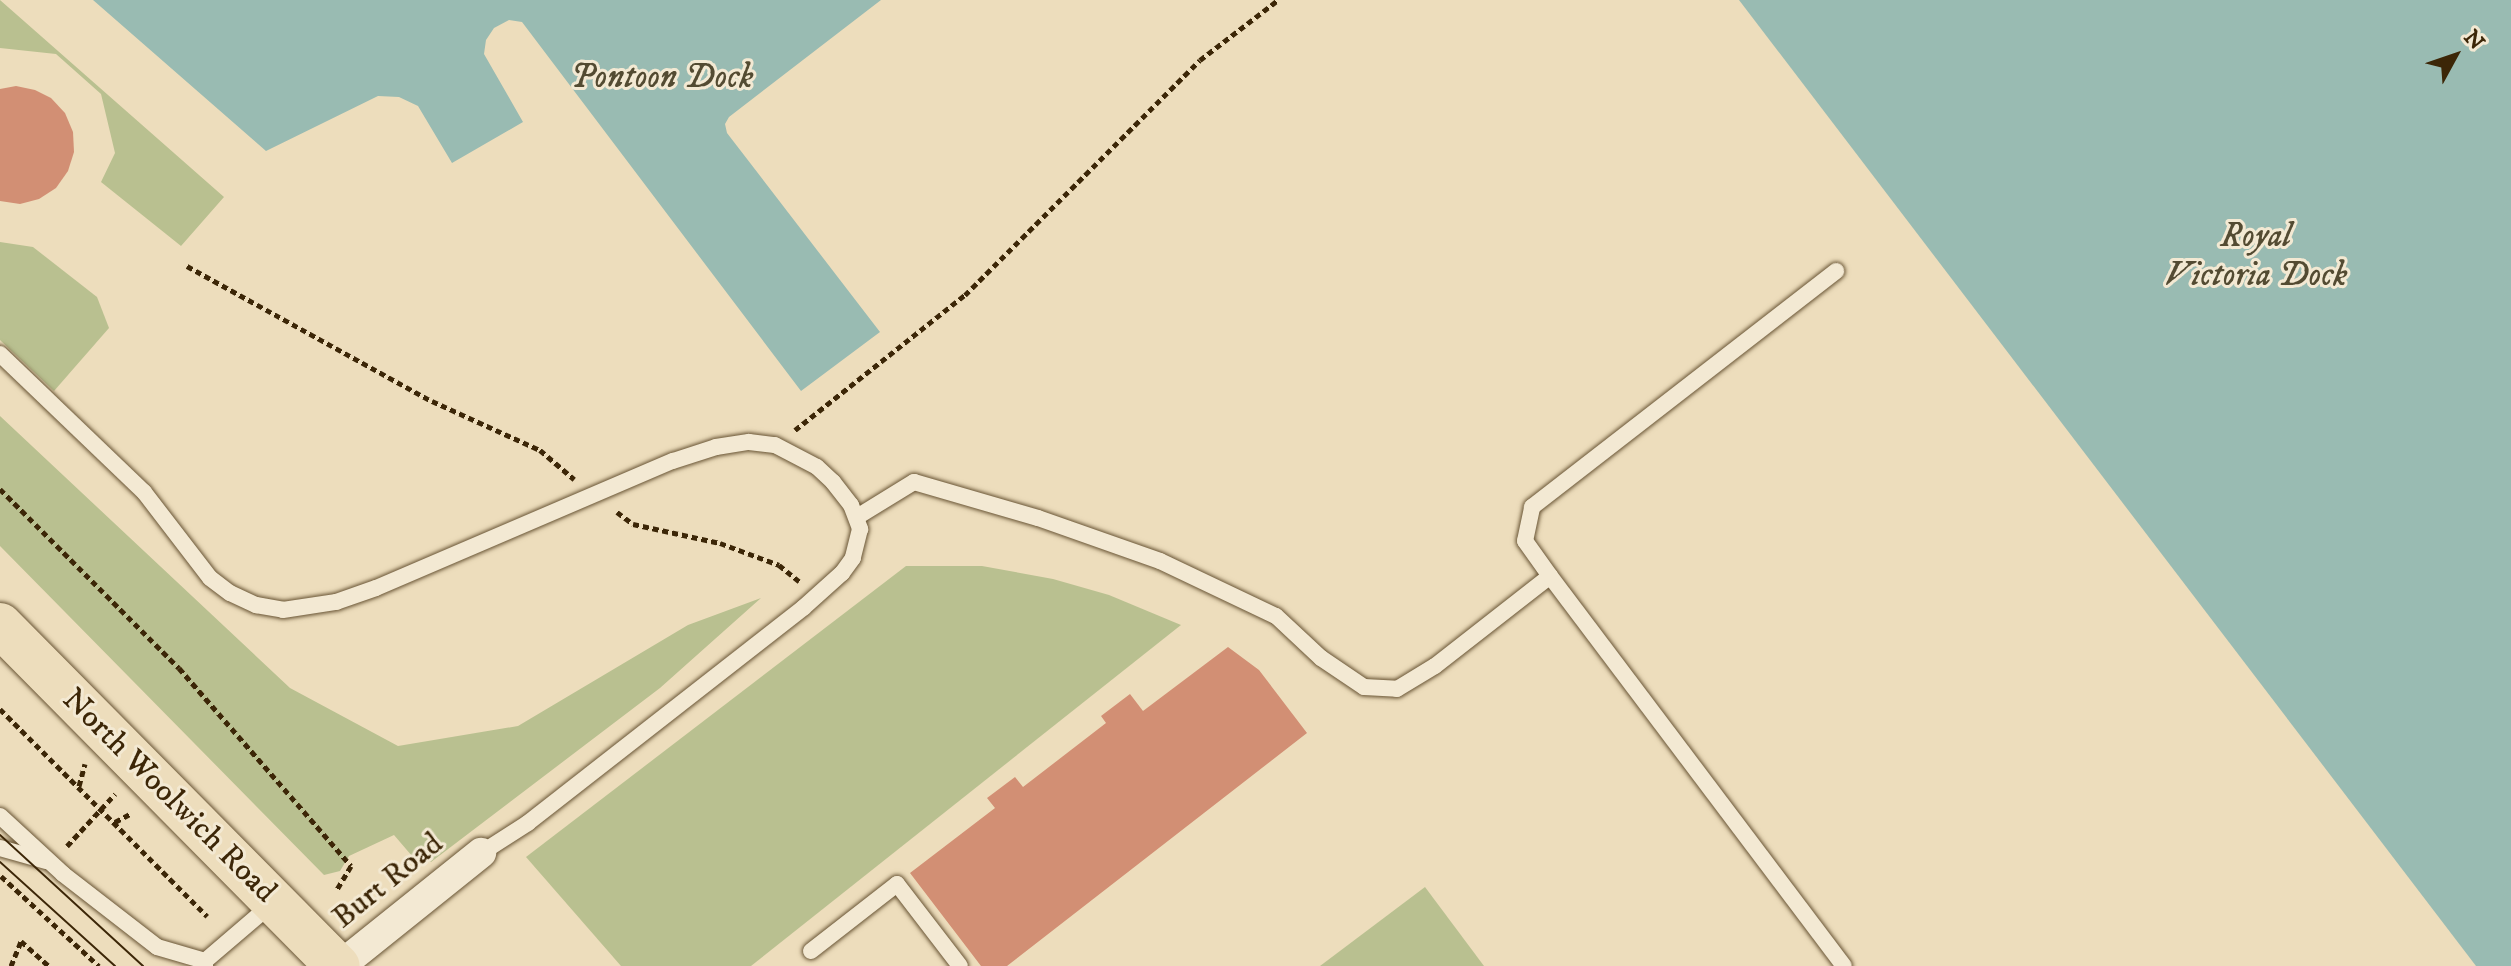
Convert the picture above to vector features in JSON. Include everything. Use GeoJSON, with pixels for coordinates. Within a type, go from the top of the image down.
{"type":"FeatureCollection","features":[{"type":"Feature","properties":{"kind":"main road","name":"North Woolwich Road"},"geometry":{"type":"LineString","coordinates":[[0,625],[339,966]]}},
{"type":"Feature","properties":{"kind":"street","name":"Burt Road"},"geometry":{"type":"LineString","coordinates":[[339,966],[481,853]]}},
{"type":"Feature","properties":{"kind":"lane"},"geometry":{"type":"LineString","coordinates":[[1836,271],[1532,507],[1525,541],[1844,966]]}},
{"type":"Feature","properties":{"kind":"lane"},"geometry":{"type":"LineString","coordinates":[[0,354],[144,492],[210,578],[230,593],[256,605],[283,610],[336,602],[673,461],[716,447],[749,442],[775,445],[817,467],[844,495],[857,517],[859,542],[853,558],[816,598],[528,823],[481,853]]}},
{"type":"Feature","properties":{"kind":"lane"},"geometry":{"type":"LineString","coordinates":[[857,517],[914,482],[1038,518],[1160,561],[1276,616],[1321,658],[1364,687],[1397,689],[1435,666],[1550,576]]}},
{"type":"Feature","properties":{"kind":"lane"},"geometry":{"type":"LineString","coordinates":[[0,816],[51,863],[157,947],[205,964],[274,902]]}},
{"type":"Feature","properties":{"kind":"lane"},"geometry":{"type":"LineString","coordinates":[[0,848],[51,863]]}},
{"type":"Feature","properties":{"kind":"lane"},"geometry":{"type":"LineString","coordinates":[[811,951],[897,884],[960,966]]}},
{"type":"Feature","properties":{"kind":"path"},"geometry":{"type":"LineString","coordinates":[[775,445],[965,295],[1200,60],[1278,0]]}},
{"type":"Feature","properties":{"kind":"path"},"geometry":{"type":"LineString","coordinates":[[187,266],[432,401],[540,450],[633,524],[720,543],[779,565],[816,598]]}},
{"type":"Feature","properties":{"kind":"path"},"geometry":{"type":"LineString","coordinates":[[0,489],[179,668],[351,866],[336,891]]}},
{"type":"Feature","properties":{"kind":"path"},"geometry":{"type":"LineString","coordinates":[[0,709],[207,916]]}},
{"type":"Feature","properties":{"kind":"path"},"geometry":{"type":"LineString","coordinates":[[79,786],[85,766]]}},
{"type":"Feature","properties":{"kind":"path"},"geometry":{"type":"LineString","coordinates":[[88,795],[95,788]]}},
{"type":"Feature","properties":{"kind":"path"},"geometry":{"type":"LineString","coordinates":[[51,863],[116,793]]}},
{"type":"Feature","properties":{"kind":"path"},"geometry":{"type":"LineString","coordinates":[[115,822],[134,812]]}},
{"type":"Feature","properties":{"kind":"path"},"geometry":{"type":"LineString","coordinates":[[0,875],[94,965]]}},
{"type":"Feature","properties":{"kind":"path"},"geometry":{"type":"LineString","coordinates":[[11,966],[21,941],[49,966]]}},
{"type":"Feature","properties":{"kind":"green space"},"geometry":{"type":"Polygon","coordinates":[[[0,0],[224,197],[181,246],[101,182],[115,153],[101,94],[56,54],[0,48],[0,0]]]}},
{"type":"Feature","properties":{"kind":"green space"},"geometry":{"type":"Polygon","coordinates":[[[0,242],[33,247],[97,297],[109,328],[54,391],[0,340],[0,242]]]}},
{"type":"Feature","properties":{"kind":"green space"},"geometry":{"type":"Polygon","coordinates":[[[0,416],[290,688],[398,746],[518,726],[688,625],[761,598],[660,688],[431,862],[412,856],[394,835],[349,856],[340,871],[324,875],[0,546],[0,416]]]}},
{"type":"Feature","properties":{"kind":"green space"},"geometry":{"type":"Polygon","coordinates":[[[906,566],[982,566],[1053,579],[1109,595],[1181,625],[751,966],[621,966],[526,857],[906,566]]]}},
{"type":"Feature","properties":{"kind":"green space"},"geometry":{"type":"Polygon","coordinates":[[[1425,887],[1484,966],[1320,966],[1425,887]]]}},
{"type":"Feature","properties":{"kind":"water","name":"Pontoon Dock"},"geometry":{"type":"Polygon","coordinates":[[[93,0],[881,0],[729,117],[725,124],[727,133],[880,332],[801,391],[522,22],[509,20],[494,28],[486,40],[484,54],[523,122],[452,163],[418,106],[399,97],[378,96],[266,151],[93,0]]]}},
{"type":"Feature","properties":{"kind":"water","name":"Royal Victoria Dock"},"geometry":{"type":"Polygon","coordinates":[[[1739,0],[2511,0],[2511,966],[2476,966],[1739,0]]]}},
{"type":"Feature","properties":{"kind":"building"},"geometry":{"type":"Polygon","coordinates":[[[16,86],[51,98],[65,113],[73,132],[74,152],[68,171],[56,188],[39,199],[20,204],[0,201],[0,89],[16,86]]]}},
{"type":"Feature","properties":{"kind":"building"},"geometry":{"type":"Polygon","coordinates":[[[1228,647],[1259,670],[1307,733],[1007,966],[981,966],[910,873],[995,808],[987,798],[1015,777],[1023,787],[1106,723],[1101,716],[1130,694],[1143,711],[1228,647]]]}},
{"type":"Feature","properties":{"kind":"tram line"},"geometry":{"type":"LineString","coordinates":[[0,835],[143,966]]}},
{"type":"Feature","properties":{"kind":"tram line"},"geometry":{"type":"LineString","coordinates":[[0,862],[115,966]]}}]}
